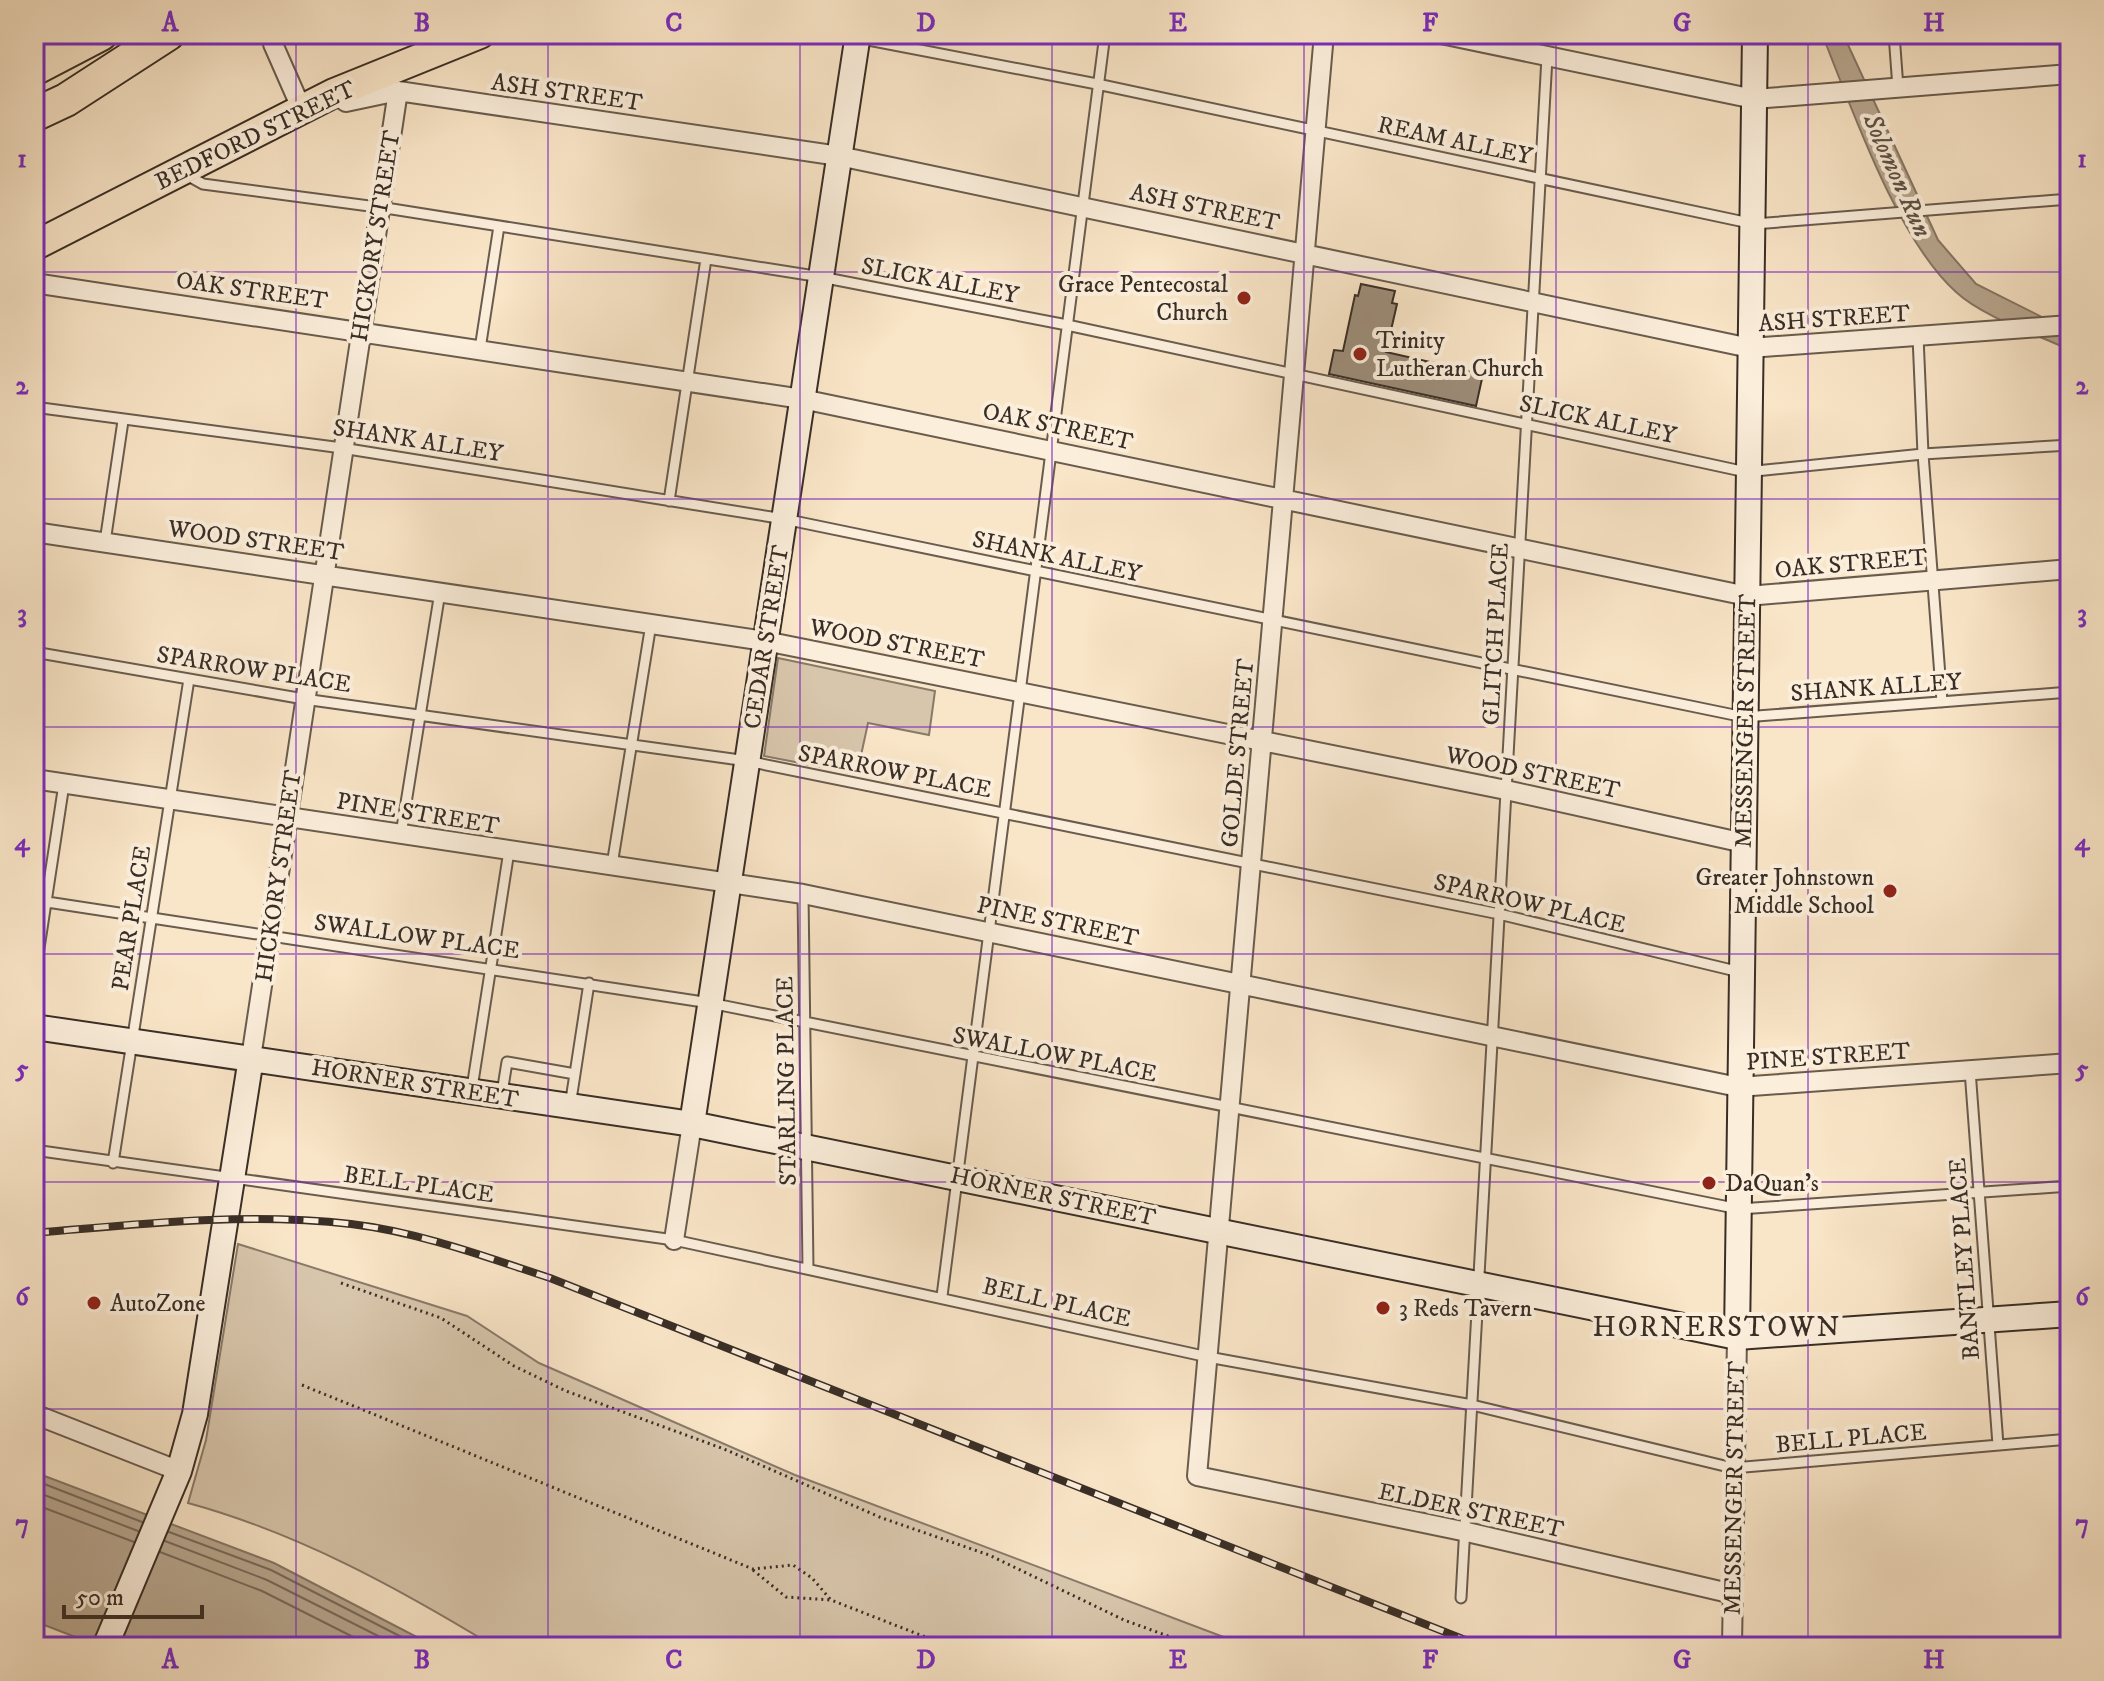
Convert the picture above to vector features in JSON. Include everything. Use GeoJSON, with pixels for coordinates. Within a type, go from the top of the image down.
{"type":"FeatureCollection","features":[{"type":"Feature","properties":{"kind":"highway"},"geometry":{"type":"LineString","coordinates":[[34,69],[101,34]]}},
{"type":"Feature","properties":{"kind":"highway"},"geometry":{"type":"LineString","coordinates":[[34,115],[66,100],[168,34]]}},
{"type":"Feature","properties":{"kind":"main road","name":"BEDFORD STREET"},"geometry":{"type":"LineString","coordinates":[[34,246],[334,93],[480,34]]}},
{"type":"Feature","properties":{"kind":"main road","name":"MESSENGER STREET"},"geometry":{"type":"LineString","coordinates":[[1737,1337],[1746,472],[1754,224],[1755,34]]}},
{"type":"Feature","properties":{"kind":"main road","name":"CEDAR STREET"},"geometry":{"type":"LineString","coordinates":[[692,1124],[839,156],[851,35]]}},
{"type":"Feature","properties":{"kind":"main road","name":"HORNER STREET"},"geometry":{"type":"LineString","coordinates":[[34,1027],[692,1124],[808,1145],[1737,1337],[2070,1314]]}},
{"type":"Feature","properties":{"kind":"main road","name":"HICKORY STREET"},"geometry":{"type":"LineString","coordinates":[[105,1647],[174,1481],[195,1414],[251,1058]]}},
{"type":"Feature","properties":{"kind":"street","name":"GOLDE STREET"},"geometry":{"type":"LineString","coordinates":[[1197,1476],[1324,34]]}},
{"type":"Feature","properties":{"kind":"street"},"geometry":{"type":"LineString","coordinates":[[1441,34],[1754,99],[2070,74]]}},
{"type":"Feature","properties":{"kind":"street"},"geometry":{"type":"LineString","coordinates":[[273,44],[302,110]]}},
{"type":"Feature","properties":{"kind":"street","name":"ASH STREET"},"geometry":{"type":"LineString","coordinates":[[334,93],[346,102],[398,91],[839,156],[1750,348],[2068,325]]}},
{"type":"Feature","properties":{"kind":"street","name":"HICKORY STREET"},"geometry":{"type":"LineString","coordinates":[[251,1058],[398,91]]}},
{"type":"Feature","properties":{"kind":"street","name":"OAK STREET"},"geometry":{"type":"LineString","coordinates":[[34,283],[802,399],[1747,596],[2070,569]]}},
{"type":"Feature","properties":{"kind":"street","name":"WOOD STREET"},"geometry":{"type":"LineString","coordinates":[[34,532],[765,641],[1506,790],[1744,843]]}},
{"type":"Feature","properties":{"kind":"street","name":"PINE STREET"},"geometry":{"type":"LineString","coordinates":[[34,779],[803,894],[1738,1087],[1758,1088],[2070,1063]]}},
{"type":"Feature","properties":{"kind":"street","name":"CEDAR STREET"},"geometry":{"type":"LineString","coordinates":[[674,1240],[692,1124]]}},
{"type":"Feature","properties":{"kind":"street","name":"MESSENGER STREET"},"geometry":{"type":"LineString","coordinates":[[1732,1647],[1737,1337]]}},
{"type":"Feature","properties":{"kind":"street"},"geometry":{"type":"LineString","coordinates":[[34,1414],[174,1481]]}},
{"type":"Feature","properties":{"kind":"street","name":"ELDER STREET"},"geometry":{"type":"LineString","coordinates":[[1197,1476],[1467,1532],[1733,1594]]}},
{"type":"Feature","properties":{"kind":"lane"},"geometry":{"type":"LineString","coordinates":[[942,1296],[1105,34]]}},
{"type":"Feature","properties":{"kind":"lane"},"geometry":{"type":"LineString","coordinates":[[1894,34],[1898,88]]}},
{"type":"Feature","properties":{"kind":"lane","name":"REAM ALLEY"},"geometry":{"type":"LineString","coordinates":[[851,35],[1097,84],[1754,224],[2070,199]]}},
{"type":"Feature","properties":{"kind":"lane","name":"GLITCH PLACE"},"geometry":{"type":"LineString","coordinates":[[1461,1598],[1547,57]]}},
{"type":"Feature","properties":{"kind":"lane","name":"SLICK ALLEY"},"geometry":{"type":"LineString","coordinates":[[180,171],[203,184],[379,207],[821,277],[1067,325],[1746,472],[1923,454],[2070,445]]}},
{"type":"Feature","properties":{"kind":"lane"},"geometry":{"type":"LineString","coordinates":[[480,349],[499,226]]}},
{"type":"Feature","properties":{"kind":"lane"},"geometry":{"type":"LineString","coordinates":[[669,501],[706,259]]}},
{"type":"Feature","properties":{"kind":"lane"},"geometry":{"type":"LineString","coordinates":[[1918,336],[1923,454],[1942,702]]}},
{"type":"Feature","properties":{"kind":"lane","name":"SHANK ALLEY"},"geometry":{"type":"LineString","coordinates":[[34,407],[342,448],[784,519],[1744,717],[2070,692]]}},
{"type":"Feature","properties":{"kind":"lane"},"geometry":{"type":"LineString","coordinates":[[105,542],[123,421]]}},
{"type":"Feature","properties":{"kind":"lane"},"geometry":{"type":"LineString","coordinates":[[401,834],[440,592]]}},
{"type":"Feature","properties":{"kind":"lane"},"geometry":{"type":"LineString","coordinates":[[612,865],[651,624]]}},
{"type":"Feature","properties":{"kind":"lane","name":"SPARROW PLACE"},"geometry":{"type":"LineString","coordinates":[[34,652],[304,699],[747,761],[1499,914],[1740,972]]}},
{"type":"Feature","properties":{"kind":"lane","name":"PEAR PLACE"},"geometry":{"type":"LineString","coordinates":[[113,1163],[189,679]]}},
{"type":"Feature","properties":{"kind":"lane"},"geometry":{"type":"LineString","coordinates":[[34,981],[64,784]]}},
{"type":"Feature","properties":{"kind":"lane"},"geometry":{"type":"LineString","coordinates":[[471,1091],[509,851]]}},
{"type":"Feature","properties":{"kind":"lane","name":"STARLING PLACE"},"geometry":{"type":"LineString","coordinates":[[803,894],[808,1268]]}},
{"type":"Feature","properties":{"kind":"lane","name":"SWALLOW PLACE"},"geometry":{"type":"LineString","coordinates":[[34,900],[491,967],[710,1003],[1739,1209],[2070,1186]]}},
{"type":"Feature","properties":{"kind":"lane"},"geometry":{"type":"LineString","coordinates":[[570,1107],[589,983]]}},
{"type":"Feature","properties":{"kind":"lane"},"geometry":{"type":"LineString","coordinates":[[501,1096],[507,1062],[575,1074]]}},
{"type":"Feature","properties":{"kind":"lane","name":"BANTLEY PLACE"},"geometry":{"type":"LineString","coordinates":[[1970,1069],[1998,1445]]}},
{"type":"Feature","properties":{"kind":"lane","name":"BELL PLACE"},"geometry":{"type":"LineString","coordinates":[[34,1150],[674,1240],[942,1296],[1208,1357],[1472,1405],[1733,1468],[2070,1439]]}},
{"type":"Feature","properties":{"kind":"path"},"geometry":{"type":"LineString","coordinates":[[341,1283],[441,1318],[514,1366],[566,1391],[724,1449],[882,1518],[989,1555],[1124,1620],[1198,1647]]}},
{"type":"Feature","properties":{"kind":"path"},"geometry":{"type":"LineString","coordinates":[[302,1385],[753,1569],[786,1597],[831,1600],[951,1647]]}},
{"type":"Feature","properties":{"kind":"path"},"geometry":{"type":"LineString","coordinates":[[753,1569],[793,1565],[812,1578],[831,1600]]}},
{"type":"Feature","properties":{"kind":"shaded area"},"geometry":{"type":"Polygon","coordinates":[[[778,658],[935,691],[929,735],[868,723],[857,774],[764,756],[778,658]]]}},
{"type":"Feature","properties":{"kind":"shaded area"},"geometry":{"type":"Polygon","coordinates":[[[238,1244],[467,1316],[539,1363],[795,1475],[1250,1647],[495,1647],[384,1583],[308,1546],[229,1515],[188,1503],[206,1440],[238,1244]]]}},
{"type":"Feature","properties":{"kind":"water","name":"Solomon Run"},"geometry":{"type":"Polygon","coordinates":[[[1822,34],[1843,34],[1938,240],[1976,284],[2070,331],[2070,350],[1980,309],[1956,292],[1935,269],[1914,240],[1878,171],[1822,34]]]}},
{"type":"Feature","properties":{"kind":"water"},"geometry":{"type":"Polygon","coordinates":[[[34,1472],[274,1563],[436,1647],[101,1647],[34,1621],[34,1472]]]}},
{"type":"Feature","properties":{"kind":"building","name":"Trinity Lutheran Church"},"geometry":{"type":"Polygon","coordinates":[[[1361,284],[1395,291],[1392,303],[1397,304],[1386,352],[1483,374],[1476,406],[1329,374],[1334,350],[1343,351],[1355,295],[1358,296],[1361,284]]]}},
{"type":"Feature","properties":{"kind":"railway"},"geometry":{"type":"LineString","coordinates":[[34,1233],[192,1221],[272,1219],[351,1224],[452,1246],[550,1278],[1483,1647]]}},
{"type":"Feature","properties":{"kind":"place","name":"Grace Pentecostal Church"},"geometry":{"type":"Point","coordinates":[1244,298]}},
{"type":"Feature","properties":{"kind":"place","name":"Trinity Lutheran Church"},"geometry":{"type":"Point","coordinates":[1360,354]}},
{"type":"Feature","properties":{"kind":"place","name":"Greater Johnstown Middle School"},"geometry":{"type":"Point","coordinates":[1890,891]}},
{"type":"Feature","properties":{"kind":"place","name":"DaQuan's"},"geometry":{"type":"Point","coordinates":[1709,1183]}},
{"type":"Feature","properties":{"kind":"place","name":"AutoZone"},"geometry":{"type":"Point","coordinates":[94,1303]}},
{"type":"Feature","properties":{"kind":"place","name":"3 Reds Tavern"},"geometry":{"type":"Point","coordinates":[1383,1308]}},
{"type":"Feature","properties":{"kind":"district","name":"HORNERSTOWN"},"geometry":{"type":"Point","coordinates":[1717,1326]}}]}
